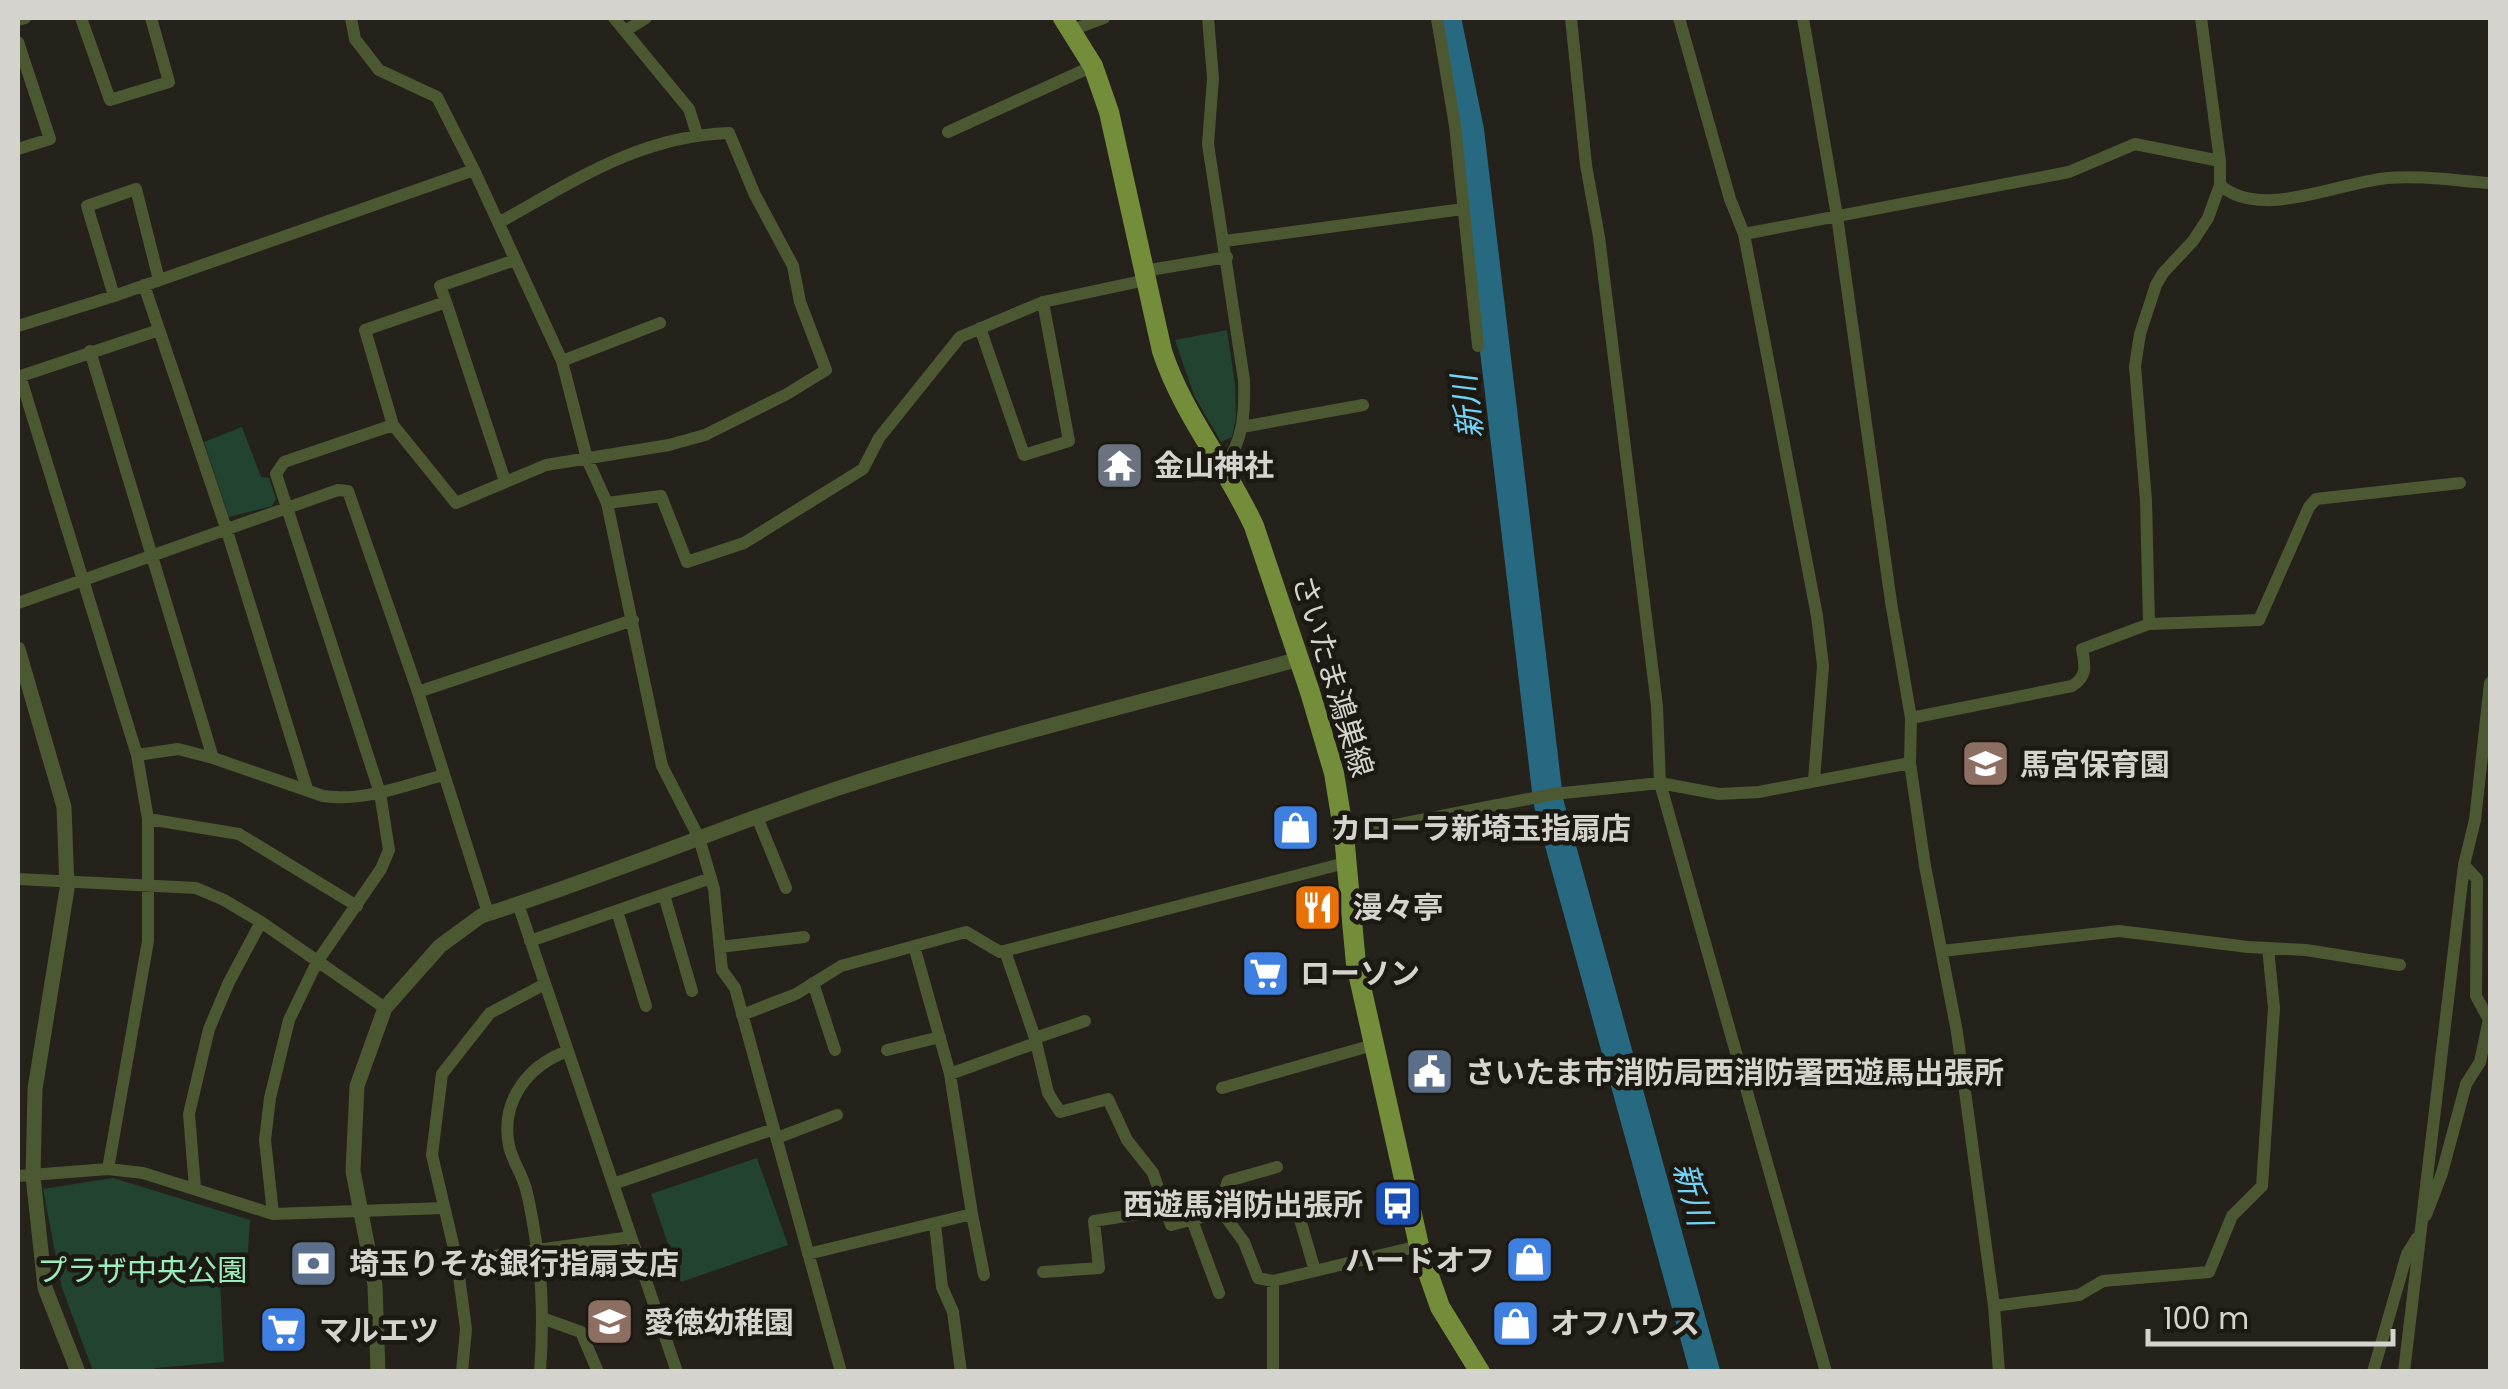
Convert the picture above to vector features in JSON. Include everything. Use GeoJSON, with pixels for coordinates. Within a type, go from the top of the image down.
{"type":"FeatureCollection","features":[{"type":"Feature","properties":{"kind":"main road","name":"さいたま鴻巣線"},"geometry":{"type":"LineString","coordinates":[[1068,24],[1093,66],[1109,112],[1172,382],[1224,467],[1254,526],[1328,751],[1344,835],[1354,946],[1419,1246],[1440,1307],[1480,1372]]}},
{"type":"Feature","properties":{"kind":"street"},"geometry":{"type":"LineString","coordinates":[[18,20],[25,18]]}},
{"type":"Feature","properties":{"kind":"street"},"geometry":{"type":"LineString","coordinates":[[81,18],[110,100],[169,82],[151,18]]}},
{"type":"Feature","properties":{"kind":"street"},"geometry":{"type":"LineString","coordinates":[[351,18],[355,39],[379,70],[437,97],[500,222],[562,361],[587,459],[608,503],[662,766],[698,838],[711,878],[722,970],[735,988],[840,1372]]}},
{"type":"Feature","properties":{"kind":"street"},"geometry":{"type":"LineString","coordinates":[[614,18],[689,109],[697,134]]}},
{"type":"Feature","properties":{"kind":"street"},"geometry":{"type":"LineString","coordinates":[[625,31],[646,18]]}},
{"type":"Feature","properties":{"kind":"street"},"geometry":{"type":"LineString","coordinates":[[1068,24],[1104,18]]}},
{"type":"Feature","properties":{"kind":"street"},"geometry":{"type":"LineString","coordinates":[[1208,18],[1213,78],[1208,144],[1244,380],[1242,427],[1238,444],[1224,467]]}},
{"type":"Feature","properties":{"kind":"street"},"geometry":{"type":"LineString","coordinates":[[1437,18],[1455,126],[1478,346]]}},
{"type":"Feature","properties":{"kind":"street"},"geometry":{"type":"LineString","coordinates":[[1570,18],[1657,706],[1660,783],[1826,1372]]}},
{"type":"Feature","properties":{"kind":"street"},"geometry":{"type":"LineString","coordinates":[[1678,18],[1744,234],[1817,616],[1823,666],[1814,780]]}},
{"type":"Feature","properties":{"kind":"street"},"geometry":{"type":"LineString","coordinates":[[1804,18],[1838,216],[1891,602],[1911,718],[1910,763],[1924,866],[1957,1032],[1994,1306],[1999,1372]]}},
{"type":"Feature","properties":{"kind":"street"},"geometry":{"type":"LineString","coordinates":[[2150,624],[2146,501],[2135,366],[2140,334],[2156,285],[2200,231],[2220,185],[2201,18]]}},
{"type":"Feature","properties":{"kind":"street"},"geometry":{"type":"LineString","coordinates":[[18,42],[50,139],[18,149]]}},
{"type":"Feature","properties":{"kind":"street"},"geometry":{"type":"LineString","coordinates":[[948,132],[1093,66]]}},
{"type":"Feature","properties":{"kind":"street"},"geometry":{"type":"LineString","coordinates":[[446,302],[365,330],[393,425],[456,502],[546,464],[669,445],[705,435],[826,370],[800,302],[794,266],[754,195],[729,133],[662,141],[607,162],[500,222]]}},
{"type":"Feature","properties":{"kind":"street"},"geometry":{"type":"LineString","coordinates":[[1744,234],[2069,172],[2135,144],[2220,161]]}},
{"type":"Feature","properties":{"kind":"street"},"geometry":{"type":"LineString","coordinates":[[18,326],[474,170]]}},
{"type":"Feature","properties":{"kind":"street"},"geometry":{"type":"LineString","coordinates":[[2220,185],[2232,195],[2252,200],[2289,198],[2388,178],[2490,183]]}},
{"type":"Feature","properties":{"kind":"street"},"geometry":{"type":"LineString","coordinates":[[114,296],[87,206],[136,189],[159,280]]}},
{"type":"Feature","properties":{"kind":"street"},"geometry":{"type":"LineString","coordinates":[[1225,241],[1463,209]]}},
{"type":"Feature","properties":{"kind":"street"},"geometry":{"type":"LineString","coordinates":[[608,503],[661,496],[686,562],[744,543],[863,469],[879,438],[960,337],[1043,302],[1227,257]]}},
{"type":"Feature","properties":{"kind":"street"},"geometry":{"type":"LineString","coordinates":[[505,481],[440,286],[514,260]]}},
{"type":"Feature","properties":{"kind":"street"},"geometry":{"type":"LineString","coordinates":[[144,285],[307,789]]}},
{"type":"Feature","properties":{"kind":"street"},"geometry":{"type":"LineString","coordinates":[[980,328],[1024,456],[1069,441],[1043,302]]}},
{"type":"Feature","properties":{"kind":"street"},"geometry":{"type":"LineString","coordinates":[[562,361],[660,323]]}},
{"type":"Feature","properties":{"kind":"street"},"geometry":{"type":"LineString","coordinates":[[108,1169],[148,941],[148,818],[136,754],[19,377],[159,330]]}},
{"type":"Feature","properties":{"kind":"street"},"geometry":{"type":"LineString","coordinates":[[90,351],[213,758]]}},
{"type":"Feature","properties":{"kind":"street"},"geometry":{"type":"LineString","coordinates":[[1242,427],[1363,406]]}},
{"type":"Feature","properties":{"kind":"street"},"geometry":{"type":"LineString","coordinates":[[273,1214],[265,1140],[270,1098],[289,1020],[317,962],[382,869],[389,850],[380,792],[276,474],[284,462],[393,425]]}},
{"type":"Feature","properties":{"kind":"street"},"geometry":{"type":"LineString","coordinates":[[1911,718],[2072,686],[2085,672],[2082,648],[2150,624],[2259,620],[2309,507],[2316,500],[2460,483]]}},
{"type":"Feature","properties":{"kind":"street"},"geometry":{"type":"LineString","coordinates":[[18,603],[338,490],[348,491],[418,692],[488,913]]}},
{"type":"Feature","properties":{"kind":"street"},"geometry":{"type":"LineString","coordinates":[[418,692],[634,620]]}},
{"type":"Feature","properties":{"kind":"street"},"geometry":{"type":"LineString","coordinates":[[18,648],[64,807],[67,882],[35,1089],[26,1176],[44,1288],[78,1372]]}},
{"type":"Feature","properties":{"kind":"street"},"geometry":{"type":"LineString","coordinates":[[378,1372],[376,1285],[354,1171],[356,1086],[385,1008],[440,946],[488,913],[1000,736],[1106,712],[1299,659]]}},
{"type":"Feature","properties":{"kind":"street"},"geometry":{"type":"LineString","coordinates":[[2404,1372],[2464,865],[2475,820],[2490,684]]}},
{"type":"Feature","properties":{"kind":"street"},"geometry":{"type":"LineString","coordinates":[[136,754],[178,749],[342,799],[444,774]]}},
{"type":"Feature","properties":{"kind":"street"},"geometry":{"type":"LineString","coordinates":[[1344,835],[1554,794],[1660,783],[1720,794],[1759,792],[1910,763]]}},
{"type":"Feature","properties":{"kind":"street"},"geometry":{"type":"LineString","coordinates":[[148,818],[239,834],[358,906]]}},
{"type":"Feature","properties":{"kind":"street"},"geometry":{"type":"LineString","coordinates":[[757,818],[786,888]]}},
{"type":"Feature","properties":{"kind":"street"},"geometry":{"type":"LineString","coordinates":[[742,1015],[813,984],[842,966],[966,932],[1000,952],[1345,864]]}},
{"type":"Feature","properties":{"kind":"street"},"geometry":{"type":"LineString","coordinates":[[2373,1372],[2407,1254],[2442,1174],[2466,1084],[2480,1062],[2489,1016],[2476,996],[2477,879],[2464,865]]}},
{"type":"Feature","properties":{"kind":"street"},"geometry":{"type":"LineString","coordinates":[[530,941],[711,878]]}},
{"type":"Feature","properties":{"kind":"street"},"geometry":{"type":"LineString","coordinates":[[18,880],[196,888],[260,922],[385,1008]]}},
{"type":"Feature","properties":{"kind":"street"},"geometry":{"type":"LineString","coordinates":[[664,894],[692,991]]}},
{"type":"Feature","properties":{"kind":"street"},"geometry":{"type":"LineString","coordinates":[[518,904],[677,1372]]}},
{"type":"Feature","properties":{"kind":"street"},"geometry":{"type":"LineString","coordinates":[[616,911],[646,1006]]}},
{"type":"Feature","properties":{"kind":"street"},"geometry":{"type":"LineString","coordinates":[[195,1188],[189,1114],[209,1029],[228,982],[260,922]]}},
{"type":"Feature","properties":{"kind":"street"},"geometry":{"type":"LineString","coordinates":[[1942,951],[2118,931],[2306,950],[2400,965]]}},
{"type":"Feature","properties":{"kind":"street"},"geometry":{"type":"LineString","coordinates":[[720,947],[804,938]]}},
{"type":"Feature","properties":{"kind":"street"},"geometry":{"type":"LineString","coordinates":[[914,946],[950,1074],[984,1276]]}},
{"type":"Feature","properties":{"kind":"street"},"geometry":{"type":"LineString","coordinates":[[1994,1306],[2079,1294],[2103,1281],[2209,1272],[2232,1216],[2262,1186],[2274,1008],[2268,948]]}},
{"type":"Feature","properties":{"kind":"street"},"geometry":{"type":"LineString","coordinates":[[1005,951],[1048,1093],[1060,1112],[1108,1099],[1127,1140],[1152,1173],[1171,1226],[1222,1212],[1244,1242],[1258,1278],[1274,1281],[1419,1246]]}},
{"type":"Feature","properties":{"kind":"street"},"geometry":{"type":"LineString","coordinates":[[462,1372],[466,1330],[457,1262],[432,1155],[442,1074],[490,1012],[545,984]]}},
{"type":"Feature","properties":{"kind":"street"},"geometry":{"type":"LineString","coordinates":[[813,984],[835,1050]]}},
{"type":"Feature","properties":{"kind":"street"},"geometry":{"type":"LineString","coordinates":[[950,1074],[1085,1020]]}},
{"type":"Feature","properties":{"kind":"street"},"geometry":{"type":"LineString","coordinates":[[888,1050],[940,1037]]}},
{"type":"Feature","properties":{"kind":"street"},"geometry":{"type":"LineString","coordinates":[[1222,1088],[1373,1045]]}},
{"type":"Feature","properties":{"kind":"street"},"geometry":{"type":"LineString","coordinates":[[540,1372],[538,1250],[525,1186],[509,1144],[511,1105],[524,1080],[545,1059],[568,1051]]}},
{"type":"Feature","properties":{"kind":"street"},"geometry":{"type":"LineString","coordinates":[[613,1184],[837,1115]]}},
{"type":"Feature","properties":{"kind":"street"},"geometry":{"type":"LineString","coordinates":[[1217,1213],[1228,1181],[1277,1167]]}},
{"type":"Feature","properties":{"kind":"street"},"geometry":{"type":"LineString","coordinates":[[26,1176],[108,1169],[143,1172],[273,1214],[444,1208]]}},
{"type":"Feature","properties":{"kind":"street"},"geometry":{"type":"LineString","coordinates":[[1044,1272],[1099,1268],[1094,1221],[1165,1210]]}},
{"type":"Feature","properties":{"kind":"street"},"geometry":{"type":"LineString","coordinates":[[808,1254],[972,1214]]}},
{"type":"Feature","properties":{"kind":"street"},"geometry":{"type":"LineString","coordinates":[[1300,1216],[1315,1271]]}},
{"type":"Feature","properties":{"kind":"street"},"geometry":{"type":"LineString","coordinates":[[1192,1220],[1219,1292]]}},
{"type":"Feature","properties":{"kind":"street"},"geometry":{"type":"LineString","coordinates":[[935,1224],[942,1287],[953,1312],[961,1372]]}},
{"type":"Feature","properties":{"kind":"street"},"geometry":{"type":"LineString","coordinates":[[457,1262],[631,1237]]}},
{"type":"Feature","properties":{"kind":"street"},"geometry":{"type":"LineString","coordinates":[[1273,1372],[1274,1281]]}},
{"type":"Feature","properties":{"kind":"street"},"geometry":{"type":"LineString","coordinates":[[542,1318],[581,1332],[598,1372]]}},
{"type":"Feature","properties":{"kind":"green space"},"geometry":{"type":"Polygon","coordinates":[[[1227,330],[1236,417],[1232,437],[1221,442],[1194,395],[1175,340],[1227,330]]]}},
{"type":"Feature","properties":{"kind":"green space"},"geometry":{"type":"Polygon","coordinates":[[[242,427],[261,477],[269,478],[276,499],[272,506],[229,517],[204,442],[242,427]]]}},
{"type":"Feature","properties":{"kind":"green space"},"geometry":{"type":"Polygon","coordinates":[[[757,1158],[788,1245],[681,1282],[651,1194],[757,1158]]]}},
{"type":"Feature","properties":{"kind":"green space","name":"プラザ中央公園"},"geometry":{"type":"Polygon","coordinates":[[[113,1178],[250,1220],[246,1281],[220,1279],[224,1362],[148,1371],[93,1371],[62,1288],[43,1189],[113,1178]]]}},
{"type":"Feature","properties":{"kind":"waterway","name":"新川"},"geometry":{"type":"LineString","coordinates":[[1446,18],[1469,130],[1547,791]]}},
{"type":"Feature","properties":{"kind":"waterway","name":"新川"},"geometry":{"type":"LineString","coordinates":[[1549,804],[1705,1372]]}},
{"type":"Feature","properties":{"kind":"place","name":"金山神社"},"geometry":{"type":"Point","coordinates":[1119,465]}},
{"type":"Feature","properties":{"kind":"place","name":"馬宮保育園"},"geometry":{"type":"Point","coordinates":[1985,764]}},
{"type":"Feature","properties":{"kind":"place","name":"カローラ新埼玉指扇店"},"geometry":{"type":"Point","coordinates":[1296,828]}},
{"type":"Feature","properties":{"kind":"place","name":"漫々亭"},"geometry":{"type":"Point","coordinates":[1318,907]}},
{"type":"Feature","properties":{"kind":"place","name":"ローソン"},"geometry":{"type":"Point","coordinates":[1265,973]}},
{"type":"Feature","properties":{"kind":"place","name":"さいたま市消防局西消防署西遊馬出張所"},"geometry":{"type":"Point","coordinates":[1430,1072]}},
{"type":"Feature","properties":{"kind":"place","name":"西遊馬消防出張所"},"geometry":{"type":"Point","coordinates":[1398,1204]}},
{"type":"Feature","properties":{"kind":"place","name":"ハードオフ"},"geometry":{"type":"Point","coordinates":[1530,1260]}},
{"type":"Feature","properties":{"kind":"place","name":"埼玉りそな銀行指扇支店"},"geometry":{"type":"Point","coordinates":[314,1263]}},
{"type":"Feature","properties":{"kind":"place","name":"愛徳幼稚園"},"geometry":{"type":"Point","coordinates":[609,1322]}},
{"type":"Feature","properties":{"kind":"place","name":"オフハウス"},"geometry":{"type":"Point","coordinates":[1515,1323]}},
{"type":"Feature","properties":{"kind":"place","name":"マルエツ"},"geometry":{"type":"Point","coordinates":[284,1330]}}]}
